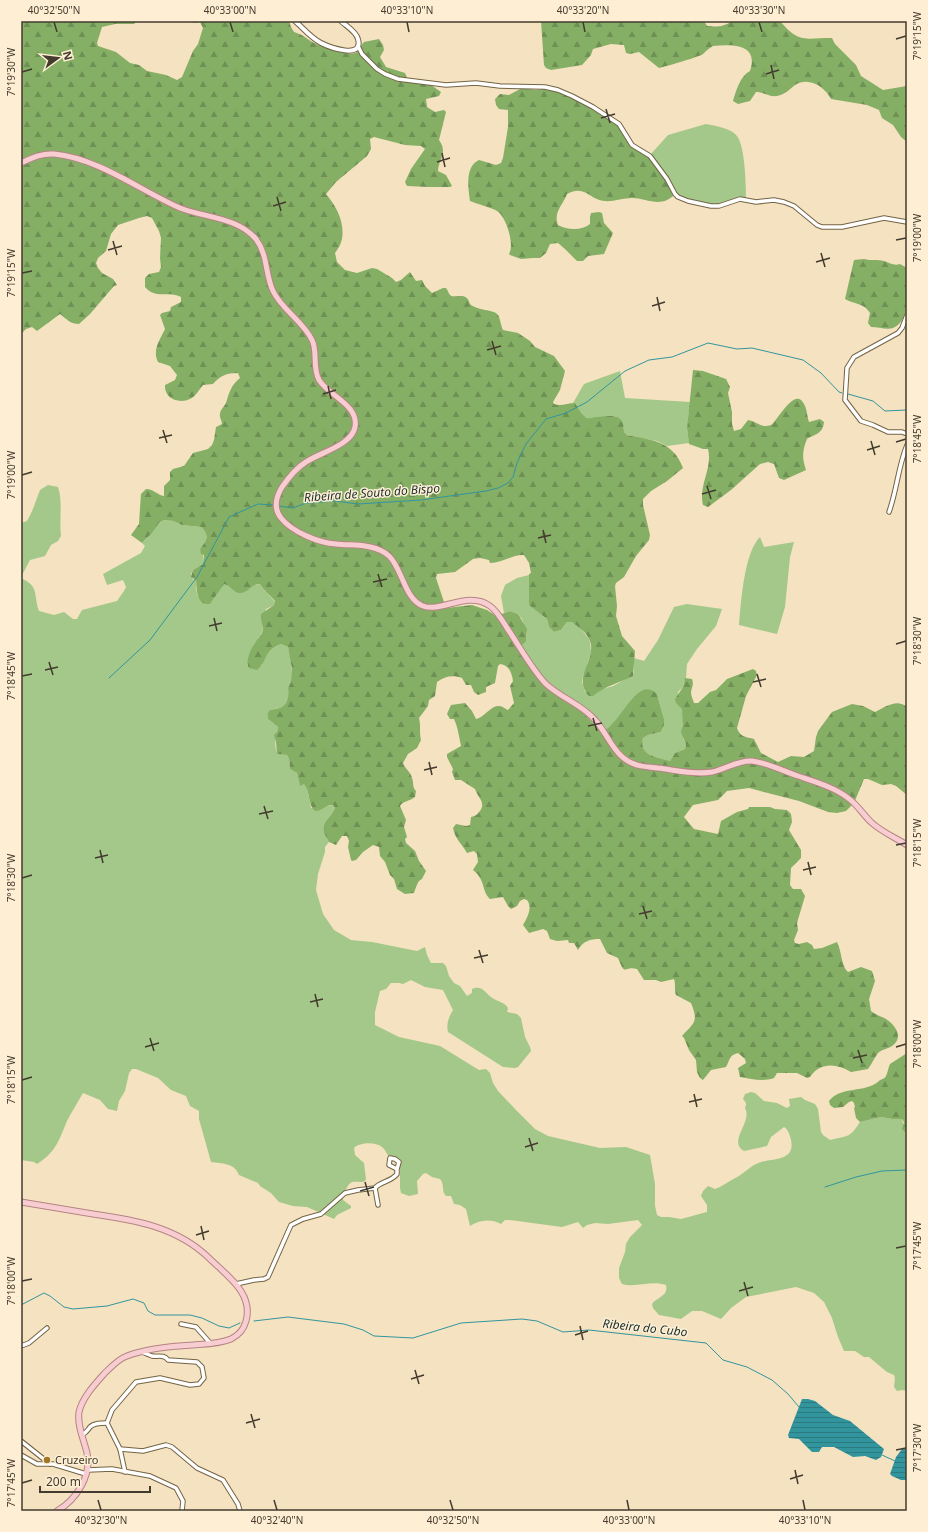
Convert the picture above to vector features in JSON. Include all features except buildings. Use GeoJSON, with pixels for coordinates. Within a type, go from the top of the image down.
{"type":"FeatureCollection","features":[{"type":"Feature","properties":{"kind":"main road"},"geometry":{"type":"LineString","coordinates":[[21,162],[44,154],[52,154],[89,163],[115,174],[182,208],[224,220],[239,226],[258,242],[266,259],[273,291],[278,299],[305,329],[312,340],[315,350],[316,371],[320,380],[348,407],[356,422],[355,431],[346,442],[298,467],[278,493],[276,510],[281,518],[288,524],[321,542],[364,546],[383,551],[390,556],[396,564],[411,596],[421,606],[432,607],[465,601],[479,601],[487,604],[498,614],[547,684],[592,716],[612,746],[623,758],[636,765],[702,773],[716,771],[746,761],[753,761],[770,766],[838,792],[854,803],[870,821],[907,845]]}},
{"type":"Feature","properties":{"kind":"main road"},"geometry":{"type":"LineString","coordinates":[[21,1202],[136,1220],[164,1229],[188,1242],[202,1252],[236,1284],[246,1298],[248,1308],[245,1326],[239,1334],[233,1338],[211,1344],[173,1346],[142,1352],[129,1355],[112,1365],[89,1394],[80,1411],[79,1420],[87,1454],[87,1472],[77,1493],[59,1511]]}},
{"type":"Feature","properties":{"kind":"street"},"geometry":{"type":"LineString","coordinates":[[295,21],[319,42],[328,46],[344,50],[353,50],[362,54],[381,72],[398,79],[446,85],[476,83],[500,86],[545,87],[558,90],[572,96],[593,107],[619,124],[632,146],[650,156],[667,178],[675,194],[678,197],[688,201],[711,206],[719,206],[740,199],[756,202],[774,200],[794,206],[817,225],[822,227],[842,227],[884,218],[907,222]]}},
{"type":"Feature","properties":{"kind":"street"},"geometry":{"type":"LineString","coordinates":[[341,21],[356,34],[358,46],[362,54]]}},
{"type":"Feature","properties":{"kind":"street"},"geometry":{"type":"LineString","coordinates":[[353,50],[358,46]]}},
{"type":"Feature","properties":{"kind":"street"},"geometry":{"type":"LineString","coordinates":[[907,315],[902,328],[898,333],[854,356],[847,368],[845,397],[846,403],[861,421],[888,432],[907,434]]}},
{"type":"Feature","properties":{"kind":"street"},"geometry":{"type":"LineString","coordinates":[[889,512],[898,473],[907,445]]}},
{"type":"Feature","properties":{"kind":"street"},"geometry":{"type":"LineString","coordinates":[[236,1284],[268,1277],[291,1226],[303,1219],[321,1214],[345,1193],[375,1188],[378,1185],[394,1178],[397,1174],[397,1169]]}},
{"type":"Feature","properties":{"kind":"street"},"geometry":{"type":"LineString","coordinates":[[375,1188],[378,1205]]}},
{"type":"Feature","properties":{"kind":"street"},"geometry":{"type":"LineString","coordinates":[[181,1324],[196,1328],[211,1344]]}},
{"type":"Feature","properties":{"kind":"street"},"geometry":{"type":"LineString","coordinates":[[21,1346],[29,1343],[46,1328]]}},
{"type":"Feature","properties":{"kind":"street"},"geometry":{"type":"LineString","coordinates":[[125,1472],[120,1449],[107,1423],[112,1410],[136,1382],[160,1378],[190,1385],[199,1384],[204,1378],[202,1367],[197,1362],[168,1360],[166,1357],[152,1356],[142,1352]]}},
{"type":"Feature","properties":{"kind":"street"},"geometry":{"type":"LineString","coordinates":[[82,1435],[87,1432],[90,1427],[96,1424],[107,1423]]}},
{"type":"Feature","properties":{"kind":"street"},"geometry":{"type":"LineString","coordinates":[[21,1441],[50,1464]]}},
{"type":"Feature","properties":{"kind":"street"},"geometry":{"type":"LineString","coordinates":[[120,1449],[143,1451],[166,1446],[172,1447],[197,1468],[223,1480],[238,1504],[240,1511]]}},
{"type":"Feature","properties":{"kind":"street"},"geometry":{"type":"LineString","coordinates":[[21,1455],[37,1464],[50,1464],[87,1472],[112,1469],[150,1476],[176,1488],[182,1501],[182,1511]]}},
{"type":"Feature","properties":{"kind":"green space"},"geometry":{"type":"Polygon","coordinates":[[[21,21],[137,21],[134,24],[115,24],[102,27],[97,43],[98,46],[116,52],[130,63],[139,65],[147,71],[166,75],[177,80],[182,77],[193,51],[198,44],[203,28],[200,22],[193,23],[192,21],[289,21],[294,32],[302,35],[314,43],[342,53],[348,54],[357,52],[364,42],[379,39],[384,50],[380,57],[386,67],[405,73],[409,82],[431,85],[441,92],[439,96],[426,99],[427,107],[435,112],[444,110],[446,112],[439,140],[443,148],[443,152],[438,171],[446,175],[452,186],[407,186],[405,182],[411,169],[425,149],[421,146],[405,145],[374,137],[370,139],[371,149],[367,156],[336,182],[326,194],[339,215],[342,226],[342,241],[335,253],[337,262],[345,270],[357,273],[372,268],[377,269],[396,282],[401,280],[410,272],[416,281],[422,280],[425,286],[432,293],[446,288],[452,296],[466,297],[473,306],[496,313],[499,316],[503,330],[518,333],[530,341],[535,347],[554,356],[565,371],[560,390],[553,402],[554,404],[562,405],[575,403],[582,414],[587,418],[612,416],[619,418],[622,421],[624,432],[627,435],[645,438],[661,443],[674,452],[683,468],[667,481],[651,491],[643,499],[650,535],[649,540],[636,556],[624,577],[616,583],[615,586],[617,606],[616,616],[622,636],[635,651],[633,676],[607,687],[593,696],[589,696],[584,689],[583,682],[591,653],[591,646],[588,636],[572,622],[567,622],[561,630],[554,632],[549,627],[547,619],[529,605],[529,574],[531,573],[529,563],[524,555],[494,563],[490,563],[489,560],[480,558],[473,559],[455,572],[437,574],[436,578],[446,608],[472,605],[487,610],[496,616],[510,611],[518,614],[527,629],[526,641],[519,648],[520,654],[541,683],[564,700],[577,706],[598,729],[604,731],[610,726],[633,698],[643,690],[649,689],[654,691],[657,694],[664,719],[664,725],[661,732],[648,735],[643,738],[644,749],[650,755],[670,761],[675,753],[685,749],[686,745],[681,732],[683,725],[682,709],[676,703],[675,699],[683,687],[685,678],[692,679],[692,696],[694,703],[698,703],[710,692],[716,690],[727,679],[753,669],[756,671],[757,675],[746,696],[737,728],[742,735],[754,739],[761,753],[778,762],[791,756],[804,757],[814,751],[818,731],[832,712],[852,704],[863,706],[875,712],[895,703],[903,704],[907,707],[907,795],[891,784],[882,785],[868,779],[864,779],[854,803],[846,811],[837,813],[828,812],[799,801],[749,788],[727,791],[718,800],[693,805],[684,817],[694,829],[718,834],[721,821],[737,812],[748,809],[749,807],[770,807],[787,810],[791,814],[792,822],[789,830],[801,850],[801,858],[791,868],[790,885],[793,889],[801,889],[805,896],[797,923],[798,930],[794,940],[795,943],[799,944],[807,942],[812,945],[814,949],[822,948],[837,942],[844,966],[848,972],[861,967],[872,971],[875,981],[869,999],[871,1011],[890,1022],[898,1034],[895,1043],[878,1053],[868,1069],[851,1072],[840,1067],[823,1066],[807,1078],[797,1073],[777,1073],[774,1078],[770,1079],[753,1079],[740,1077],[738,1068],[746,1063],[745,1059],[738,1053],[731,1056],[726,1067],[711,1070],[703,1080],[697,1072],[696,1060],[682,1036],[694,1022],[695,1014],[691,1003],[676,995],[674,979],[661,982],[656,980],[644,980],[637,969],[629,968],[625,970],[622,968],[618,958],[607,953],[600,939],[587,941],[582,944],[578,950],[574,943],[569,943],[568,940],[557,941],[550,939],[547,931],[543,929],[529,933],[523,925],[528,916],[529,910],[529,903],[527,900],[524,899],[520,901],[517,906],[511,909],[503,897],[490,899],[487,896],[482,881],[473,870],[478,862],[477,854],[474,851],[467,853],[457,838],[453,828],[456,824],[466,826],[470,825],[471,817],[478,813],[481,809],[482,803],[475,789],[461,780],[455,780],[452,772],[453,769],[447,754],[461,746],[454,719],[450,719],[447,714],[451,705],[465,703],[472,711],[476,719],[496,706],[502,706],[508,710],[514,703],[510,686],[513,681],[510,670],[506,666],[500,664],[498,666],[495,683],[486,687],[486,692],[478,695],[474,692],[471,685],[466,685],[462,678],[443,678],[437,682],[435,696],[429,700],[428,706],[419,718],[421,740],[417,748],[408,754],[403,763],[413,780],[416,791],[415,797],[400,806],[406,820],[404,827],[407,837],[405,839],[406,843],[415,851],[419,861],[426,871],[418,883],[414,893],[405,894],[397,889],[394,879],[390,875],[385,862],[380,856],[379,847],[373,845],[363,852],[356,860],[352,861],[347,836],[342,836],[336,845],[329,842],[324,831],[324,827],[335,808],[333,805],[330,805],[315,811],[311,805],[306,787],[304,784],[300,786],[297,773],[290,769],[287,755],[277,754],[274,735],[277,732],[278,727],[268,719],[269,711],[282,707],[288,697],[288,688],[291,682],[292,669],[288,647],[281,644],[275,647],[268,653],[263,663],[257,670],[249,668],[248,665],[248,658],[254,644],[262,633],[263,628],[261,614],[274,605],[275,601],[260,584],[254,585],[246,592],[240,593],[224,584],[210,604],[205,604],[200,600],[197,592],[196,581],[191,577],[193,570],[203,564],[204,555],[201,554],[200,549],[206,540],[206,533],[201,527],[182,525],[173,521],[164,520],[159,523],[142,543],[131,535],[139,524],[141,494],[146,489],[164,496],[164,486],[170,480],[170,472],[173,469],[184,466],[193,453],[208,449],[212,445],[216,427],[222,424],[220,417],[221,411],[226,403],[232,386],[240,378],[238,373],[224,376],[213,384],[203,385],[194,397],[186,400],[181,401],[173,399],[167,394],[165,385],[175,380],[177,375],[170,366],[158,362],[156,358],[157,345],[165,329],[160,315],[170,311],[171,307],[181,302],[181,297],[171,294],[154,293],[145,287],[145,278],[149,274],[159,272],[161,267],[161,238],[152,218],[147,216],[118,225],[111,234],[106,251],[98,258],[96,263],[102,273],[113,279],[117,285],[114,286],[90,314],[79,324],[71,322],[60,314],[37,331],[32,327],[26,329],[21,334],[21,21]]]}},
{"type":"Feature","properties":{"kind":"green space"},"geometry":{"type":"Polygon","coordinates":[[[541,21],[704,21],[707,26],[720,26],[732,21],[780,21],[792,33],[803,38],[832,38],[835,44],[856,65],[861,76],[883,90],[907,86],[907,142],[901,137],[893,125],[882,118],[879,110],[867,105],[831,99],[825,90],[811,82],[795,85],[785,93],[777,96],[756,92],[750,101],[738,104],[733,101],[741,80],[750,71],[752,62],[751,55],[748,51],[736,46],[713,46],[703,54],[659,68],[639,52],[630,54],[626,53],[624,45],[611,44],[593,49],[591,55],[582,65],[551,70],[546,68],[544,65],[541,21]]]}},
{"type":"Feature","properties":{"kind":"green space"},"geometry":{"type":"Polygon","coordinates":[[[522,88],[535,90],[552,88],[573,99],[577,98],[619,124],[625,131],[630,144],[642,152],[651,154],[654,158],[660,171],[672,189],[673,196],[668,200],[658,202],[637,198],[604,201],[583,192],[573,191],[567,194],[559,209],[557,216],[558,225],[570,229],[583,228],[590,224],[591,213],[602,213],[604,223],[613,233],[604,254],[588,256],[583,261],[577,261],[558,243],[550,244],[546,253],[540,258],[521,259],[510,255],[511,244],[509,231],[504,219],[497,211],[470,201],[468,178],[471,167],[479,160],[496,165],[501,163],[508,127],[508,110],[499,109],[496,105],[495,99],[500,94],[509,95],[522,88]]]}},
{"type":"Feature","properties":{"kind":"green space"},"geometry":{"type":"Polygon","coordinates":[[[706,124],[731,131],[740,141],[745,175],[746,198],[712,207],[686,200],[673,194],[671,188],[660,171],[651,154],[668,135],[706,124]]]}},
{"type":"Feature","properties":{"kind":"green space"},"geometry":{"type":"Polygon","coordinates":[[[854,260],[882,260],[898,265],[900,264],[907,268],[908,292],[906,310],[899,324],[891,329],[871,327],[868,323],[870,313],[868,310],[862,305],[845,299],[854,260]]]}},
{"type":"Feature","properties":{"kind":"green space"},"geometry":{"type":"Polygon","coordinates":[[[693,370],[703,371],[726,379],[730,387],[728,393],[734,431],[741,429],[748,420],[765,426],[771,425],[791,402],[796,399],[800,399],[805,406],[809,422],[820,419],[824,422],[822,429],[816,435],[807,439],[805,443],[803,454],[806,470],[784,480],[779,478],[774,464],[768,462],[760,464],[731,490],[708,507],[703,505],[702,491],[709,463],[708,449],[703,449],[689,444],[687,428],[693,370]]]}},
{"type":"Feature","properties":{"kind":"green space"},"geometry":{"type":"Polygon","coordinates":[[[620,371],[625,398],[690,402],[687,428],[689,443],[667,446],[657,441],[627,435],[624,432],[624,427],[616,416],[589,419],[583,416],[573,403],[584,384],[620,371]]]}},
{"type":"Feature","properties":{"kind":"green space"},"geometry":{"type":"Polygon","coordinates":[[[48,485],[58,487],[61,505],[61,536],[58,541],[51,545],[45,556],[30,560],[21,577],[21,523],[27,521],[40,490],[48,485]]]}},
{"type":"Feature","properties":{"kind":"green space"},"geometry":{"type":"Polygon","coordinates":[[[164,520],[173,521],[182,525],[201,527],[206,533],[206,540],[200,549],[203,555],[203,564],[193,570],[191,574],[193,580],[196,581],[198,597],[212,601],[223,584],[226,584],[238,592],[253,585],[260,584],[275,602],[274,605],[266,609],[262,624],[261,636],[255,642],[250,653],[261,666],[271,650],[281,644],[288,647],[292,669],[292,684],[290,692],[284,705],[271,710],[268,714],[268,719],[278,727],[275,741],[276,751],[278,754],[287,755],[290,769],[297,773],[300,785],[304,784],[307,787],[311,808],[333,805],[335,808],[324,827],[324,831],[329,842],[325,847],[325,852],[318,874],[316,890],[323,914],[334,930],[351,940],[372,942],[417,951],[425,947],[431,963],[443,963],[454,983],[460,986],[467,996],[472,993],[472,989],[482,989],[491,997],[505,1004],[508,1008],[507,1012],[517,1014],[521,1018],[525,1037],[531,1051],[518,1067],[503,1067],[448,1032],[448,1020],[453,1010],[443,990],[425,987],[411,980],[403,984],[391,983],[386,989],[380,991],[375,1012],[375,1025],[399,1037],[440,1046],[479,1070],[486,1069],[490,1073],[493,1083],[498,1091],[535,1129],[548,1136],[600,1148],[626,1147],[650,1155],[655,1184],[655,1206],[657,1215],[661,1217],[681,1219],[707,1212],[707,1205],[701,1196],[703,1191],[708,1186],[715,1189],[720,1187],[756,1164],[786,1156],[789,1152],[791,1140],[788,1131],[784,1127],[771,1137],[767,1146],[744,1151],[739,1147],[739,1137],[747,1113],[745,1108],[746,1103],[743,1099],[745,1094],[751,1092],[755,1093],[764,1101],[777,1103],[787,1108],[790,1106],[789,1099],[801,1097],[815,1104],[818,1109],[821,1132],[830,1140],[848,1136],[860,1122],[881,1117],[902,1119],[905,1132],[907,1134],[907,1391],[897,1391],[894,1387],[894,1375],[887,1372],[869,1357],[864,1357],[855,1351],[844,1351],[832,1318],[824,1302],[814,1293],[796,1287],[746,1297],[731,1308],[721,1319],[702,1311],[692,1311],[681,1319],[659,1315],[653,1308],[652,1304],[666,1292],[666,1285],[655,1283],[627,1285],[622,1284],[619,1278],[619,1268],[625,1252],[626,1244],[630,1237],[642,1225],[638,1220],[608,1224],[595,1223],[587,1225],[583,1228],[578,1222],[562,1227],[510,1220],[505,1220],[501,1224],[485,1220],[470,1226],[466,1209],[460,1205],[454,1204],[451,1196],[446,1196],[440,1179],[432,1177],[426,1173],[423,1174],[417,1181],[418,1194],[409,1196],[401,1193],[400,1159],[390,1158],[382,1147],[372,1144],[364,1144],[354,1148],[355,1155],[364,1163],[366,1179],[363,1182],[352,1182],[348,1185],[343,1200],[351,1206],[351,1208],[337,1215],[334,1219],[307,1207],[293,1206],[279,1202],[271,1193],[258,1183],[239,1175],[231,1166],[211,1162],[199,1119],[199,1111],[190,1106],[186,1096],[171,1090],[158,1078],[136,1069],[132,1069],[129,1073],[125,1091],[119,1101],[117,1111],[108,1109],[100,1100],[83,1093],[67,1121],[56,1145],[49,1155],[37,1164],[34,1162],[21,1160],[21,578],[27,581],[33,588],[39,611],[54,615],[64,612],[73,619],[77,619],[82,610],[117,601],[126,587],[123,580],[107,585],[103,574],[141,553],[145,546],[142,543],[164,520]]]}},
{"type":"Feature","properties":{"kind":"green space"},"geometry":{"type":"Polygon","coordinates":[[[760,537],[764,547],[794,542],[790,557],[785,607],[777,634],[739,625],[744,578],[750,554],[760,537]]]}},
{"type":"Feature","properties":{"kind":"green space"},"geometry":{"type":"Polygon","coordinates":[[[529,575],[529,604],[547,619],[549,627],[554,632],[561,630],[567,622],[572,622],[580,628],[589,639],[591,652],[582,682],[585,692],[598,692],[602,689],[611,687],[634,673],[634,658],[644,661],[658,640],[674,607],[687,604],[722,609],[716,626],[687,664],[686,678],[683,687],[678,692],[680,706],[683,712],[683,738],[686,745],[685,749],[675,753],[670,761],[650,755],[644,749],[643,738],[648,735],[661,732],[664,725],[664,719],[657,694],[644,690],[638,694],[615,722],[604,731],[598,729],[577,706],[564,700],[541,683],[520,654],[519,648],[526,640],[527,633],[522,619],[518,614],[510,611],[504,613],[501,596],[505,585],[517,578],[529,575]]]}},
{"type":"Feature","properties":{"kind":"green space"},"geometry":{"type":"Polygon","coordinates":[[[907,1053],[907,1134],[902,1129],[904,1122],[902,1119],[881,1117],[860,1122],[856,1118],[855,1107],[852,1101],[843,1107],[834,1108],[830,1105],[829,1101],[840,1093],[873,1085],[884,1078],[890,1064],[907,1053]]]}},
{"type":"Feature","properties":{"kind":"water"},"geometry":{"type":"Polygon","coordinates":[[[802,1399],[815,1401],[833,1415],[850,1421],[884,1449],[881,1457],[876,1460],[865,1456],[853,1457],[834,1447],[822,1447],[819,1452],[812,1452],[799,1439],[789,1438],[788,1435],[802,1399]]]}},
{"type":"Feature","properties":{"kind":"water"},"geometry":{"type":"Polygon","coordinates":[[[902,1449],[907,1449],[907,1480],[901,1480],[890,1474],[896,1457],[902,1449]]]}},
{"type":"Feature","properties":{"kind":"waterway","name":"Ribeira de Souto do Bispo"},"geometry":{"type":"LineString","coordinates":[[279,506],[293,508],[306,503],[335,501],[358,504],[421,500],[498,488],[508,483],[513,477],[517,463],[526,444],[546,419],[566,413],[587,402],[625,371],[649,360],[672,357],[708,343],[737,349],[752,348],[803,360],[821,373],[839,392],[842,393]]}},
{"type":"Feature","properties":{"kind":"waterway","name":"Ribeira de Souto do Bispo"},"geometry":{"type":"LineString","coordinates":[[848,394],[873,401],[885,411],[907,410]]}},
{"type":"Feature","properties":{"kind":"waterway","name":"Ribeira de Souto do Bispo"},"geometry":{"type":"LineString","coordinates":[[109,678],[150,640],[197,577],[229,517],[258,504],[274,505]]}},
{"type":"Feature","properties":{"kind":"waterway"},"geometry":{"type":"LineString","coordinates":[[825,1187],[856,1177],[882,1171],[907,1170]]}},
{"type":"Feature","properties":{"kind":"waterway"},"geometry":{"type":"LineString","coordinates":[[21,1305],[44,1293],[64,1307],[73,1309],[107,1306],[133,1299],[144,1303],[148,1311],[155,1315],[190,1315],[202,1318],[219,1326],[229,1328],[240,1323]]}},
{"type":"Feature","properties":{"kind":"waterway","name":"Ribeira do Cubo"},"geometry":{"type":"LineString","coordinates":[[254,1321],[288,1317],[344,1324],[363,1330],[374,1336],[413,1338],[461,1323],[522,1319],[537,1321],[563,1332],[589,1330],[706,1343],[723,1360],[747,1367],[772,1380],[788,1394],[799,1407]]}},
{"type":"Feature","properties":{"kind":"waterway","name":"Ribeira do Cubo"},"geometry":{"type":"LineString","coordinates":[[882,1455],[895,1461]]}},
{"type":"Feature","properties":{"kind":"place","name":"Cruzeiro"},"geometry":{"type":"Point","coordinates":[47,1460]}}]}
